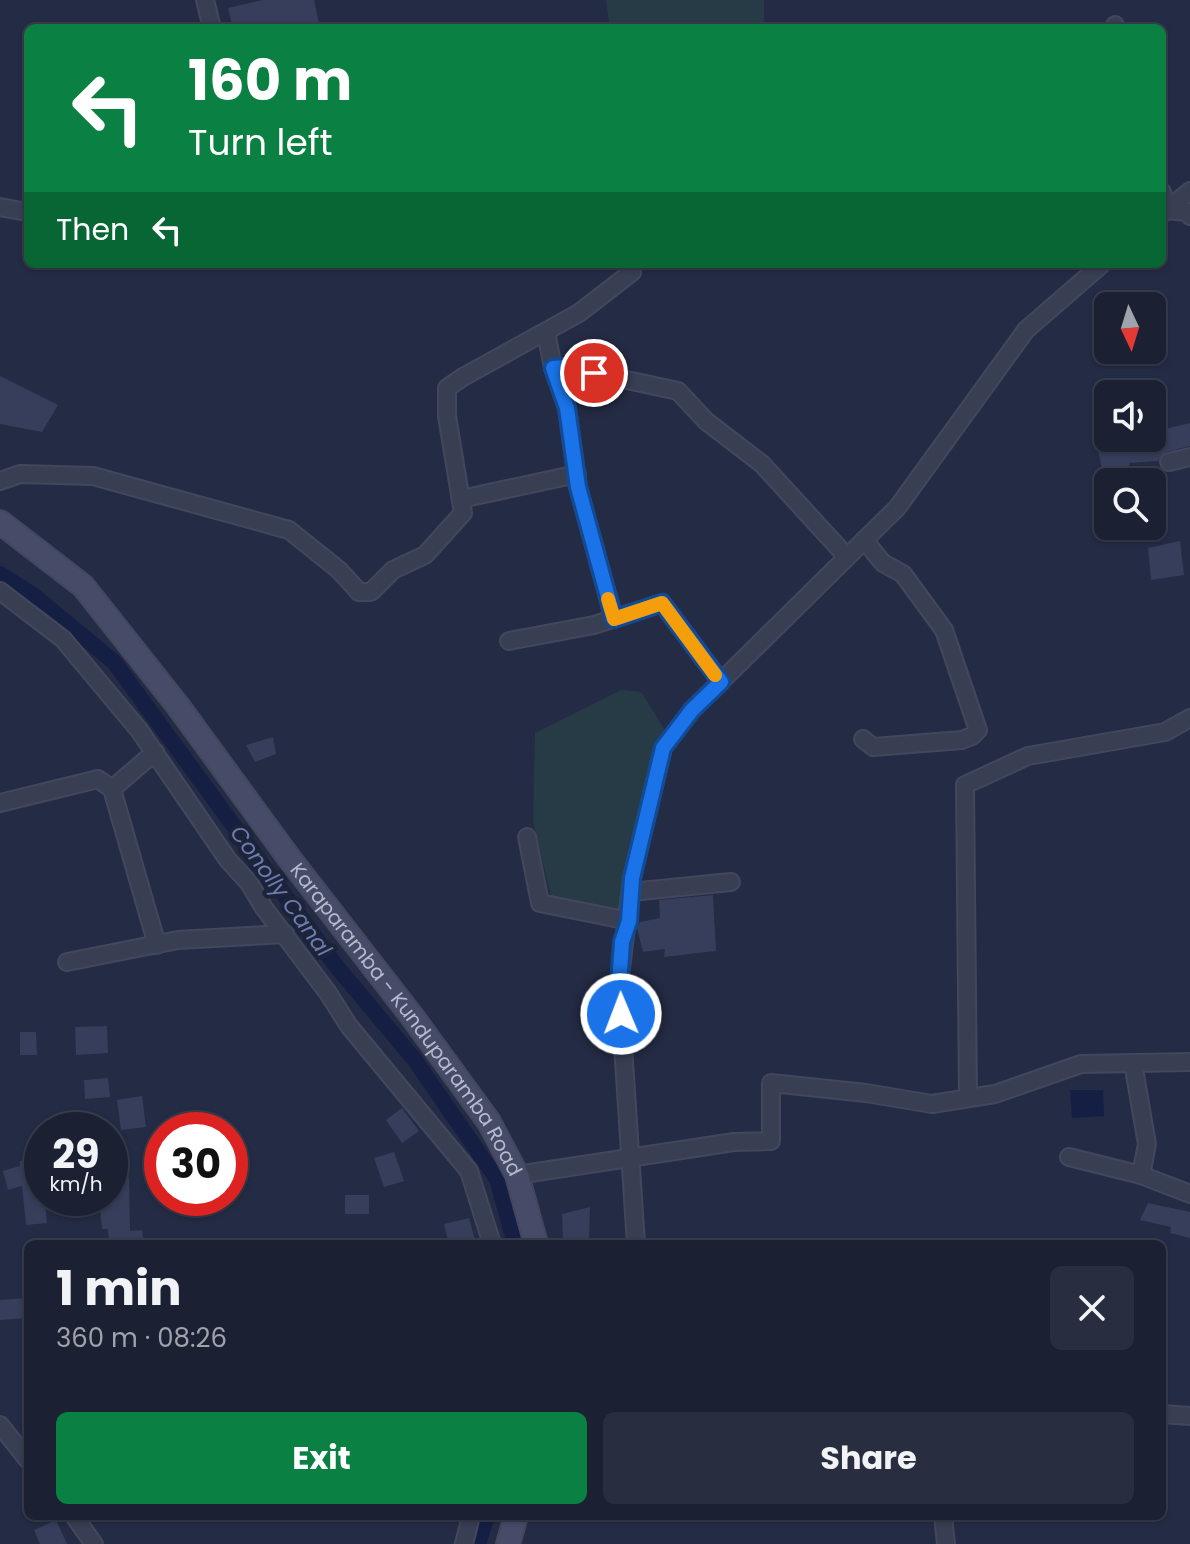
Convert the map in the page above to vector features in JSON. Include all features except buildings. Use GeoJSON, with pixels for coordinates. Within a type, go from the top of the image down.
{"type":"FeatureCollection","features":[{"type":"Feature","properties":{"kind":"main road","name":"Karaparamba - Kunduparamba Road"},"geometry":{"type":"LineString","coordinates":[[0,522],[83,586],[471,1096],[489,1122],[517,1175],[535,1240]]}},
{"type":"Feature","properties":{"kind":"main road"},"geometry":{"type":"LineString","coordinates":[[508,1544],[515,1520]]}},
{"type":"Feature","properties":{"kind":"street"},"geometry":{"type":"LineString","coordinates":[[205,0],[211,24]]}},
{"type":"Feature","properties":{"kind":"street"},"geometry":{"type":"LineString","coordinates":[[1166,210],[1190,191]]}},
{"type":"Feature","properties":{"kind":"street"},"geometry":{"type":"LineString","coordinates":[[0,207],[21,211]]}},
{"type":"Feature","properties":{"kind":"street"},"geometry":{"type":"LineString","coordinates":[[1166,212],[1187,212],[1190,216]]}},
{"type":"Feature","properties":{"kind":"street"},"geometry":{"type":"LineString","coordinates":[[0,481],[20,474],[93,476],[289,530],[339,570],[359,592],[371,592],[393,570],[425,555],[463,513],[447,416],[447,388],[579,313],[632,272],[632,268]]}},
{"type":"Feature","properties":{"kind":"street"},"geometry":{"type":"LineString","coordinates":[[636,1240],[619,985],[622,942],[629,921],[631,892],[663,748],[692,710],[897,508],[1026,330],[1097,268]]}},
{"type":"Feature","properties":{"kind":"street"},"geometry":{"type":"LineString","coordinates":[[546,332],[553,368],[567,408],[577,474],[614,619]]}},
{"type":"Feature","properties":{"kind":"street"},"geometry":{"type":"LineString","coordinates":[[553,368],[566,367],[678,391],[706,421],[762,464],[847,557]]}},
{"type":"Feature","properties":{"kind":"street"},"geometry":{"type":"LineString","coordinates":[[1169,462],[1190,457]]}},
{"type":"Feature","properties":{"kind":"street"},"geometry":{"type":"LineString","coordinates":[[461,499],[577,474]]}},
{"type":"Feature","properties":{"kind":"street"},"geometry":{"type":"LineString","coordinates":[[863,739],[873,747],[962,740],[978,730],[944,630],[903,574],[883,563],[864,540]]}},
{"type":"Feature","properties":{"kind":"street"},"geometry":{"type":"LineString","coordinates":[[0,591],[63,639],[116,699],[349,1026],[469,1171],[491,1240]]}},
{"type":"Feature","properties":{"kind":"street"},"geometry":{"type":"LineString","coordinates":[[509,641],[594,625],[662,603],[721,682]]}},
{"type":"Feature","properties":{"kind":"street"},"geometry":{"type":"LineString","coordinates":[[968,1098],[965,785],[1028,756],[1165,732],[1190,718]]}},
{"type":"Feature","properties":{"kind":"street"},"geometry":{"type":"LineString","coordinates":[[112,789],[155,752]]}},
{"type":"Feature","properties":{"kind":"street"},"geometry":{"type":"LineString","coordinates":[[0,803],[98,779],[112,789],[157,945]]}},
{"type":"Feature","properties":{"kind":"street"},"geometry":{"type":"LineString","coordinates":[[527,837],[540,903],[629,921]]}},
{"type":"Feature","properties":{"kind":"street"},"geometry":{"type":"LineString","coordinates":[[631,892],[731,882]]}},
{"type":"Feature","properties":{"kind":"street"},"geometry":{"type":"LineString","coordinates":[[67,962],[178,940],[285,934]]}},
{"type":"Feature","properties":{"kind":"street"},"geometry":{"type":"LineString","coordinates":[[517,1175],[734,1142],[771,1141],[771,1083],[932,1104],[995,1094],[1081,1064],[1190,1062]]}},
{"type":"Feature","properties":{"kind":"street"},"geometry":{"type":"LineString","coordinates":[[1133,1063],[1147,1144],[1141,1175]]}},
{"type":"Feature","properties":{"kind":"street"},"geometry":{"type":"LineString","coordinates":[[1069,1157],[1141,1175],[1190,1194]]}},
{"type":"Feature","properties":{"kind":"street"},"geometry":{"type":"LineString","coordinates":[[1166,1414],[1190,1416]]}},
{"type":"Feature","properties":{"kind":"street"},"geometry":{"type":"LineString","coordinates":[[0,1425],[24,1455]]}},
{"type":"Feature","properties":{"kind":"street"},"geometry":{"type":"LineString","coordinates":[[77,1520],[94,1544]]}},
{"type":"Feature","properties":{"kind":"street"},"geometry":{"type":"LineString","coordinates":[[464,1544],[470,1520]]}},
{"type":"Feature","properties":{"kind":"street"},"geometry":{"type":"LineString","coordinates":[[943,1520],[946,1544]]}},
{"type":"Feature","properties":{"kind":"shaded area"},"geometry":{"type":"Polygon","coordinates":[[[606,0],[764,0],[764,24],[609,24],[606,0]]]}},
{"type":"Feature","properties":{"kind":"shaded area"},"geometry":{"type":"Polygon","coordinates":[[[621,690],[641,692],[664,728],[623,913],[551,896],[533,821],[535,733],[621,690]]]}},
{"type":"Feature","properties":{"kind":"water"},"geometry":{"type":"Polygon","coordinates":[[[1070,1090],[1103,1090],[1104,1116],[1072,1118],[1070,1090]]]}},
{"type":"Feature","properties":{"kind":"waterway","name":"Conolly Canal"},"geometry":{"type":"LineString","coordinates":[[0,574],[33,595],[114,662],[337,967],[414,1059],[497,1179],[514,1240]]}},
{"type":"Feature","properties":{"kind":"waterway","name":"Conolly Canal"},"geometry":{"type":"LineString","coordinates":[[478,1544],[486,1520]]}},
{"type":"Feature","properties":{"kind":"slow traffic"},"geometry":{"type":"LineString","coordinates":[[608,599],[614,619],[662,603],[715,675]]}},
{"type":"Feature","properties":{"kind":"route"},"geometry":{"type":"LineString","coordinates":[[594,373],[566,367],[553,368],[567,408],[578,487],[614,619],[662,603],[721,682],[692,710],[663,748],[632,878],[629,921],[622,942],[619,985],[621,1014]]}}]}
